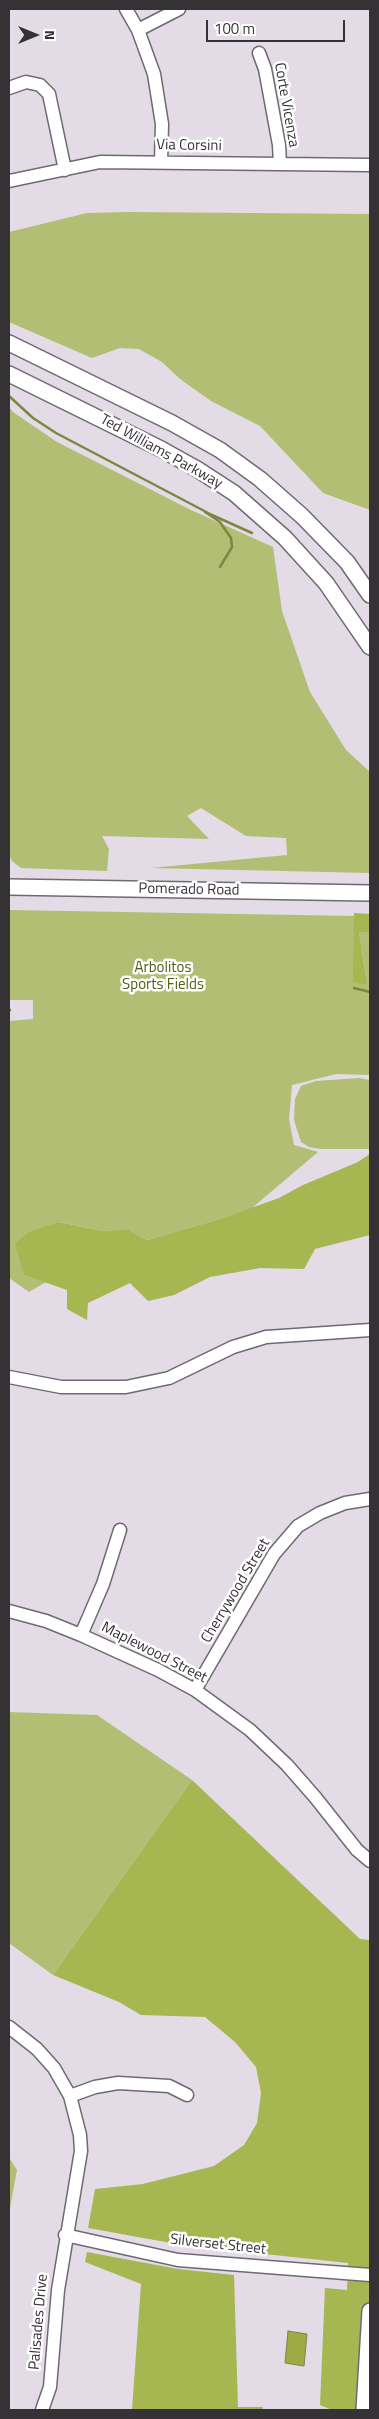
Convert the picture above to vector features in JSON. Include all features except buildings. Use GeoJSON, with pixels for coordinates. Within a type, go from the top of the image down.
{"type":"FeatureCollection","features":[{"type":"Feature","properties":{"kind":"main road","name":"Ted Williams Parkway"},"geometry":{"type":"LineString","coordinates":[[9,343],[172,423],[220,450],[260,479],[302,516],[347,562],[370,595]]}},
{"type":"Feature","properties":{"kind":"main road","name":"Ted Williams Parkway"},"geometry":{"type":"LineString","coordinates":[[9,374],[168,453],[234,493],[285,538],[326,583],[370,648]]}},
{"type":"Feature","properties":{"kind":"main road","name":"Pomerado Road"},"geometry":{"type":"LineString","coordinates":[[9,887],[370,893]]}},
{"type":"Feature","properties":{"kind":"main road"},"geometry":{"type":"LineString","coordinates":[[364,2410],[370,2311]]}},
{"type":"Feature","properties":{"kind":"street"},"geometry":{"type":"LineString","coordinates":[[126,9],[138,30],[154,74],[162,124],[161,162]]}},
{"type":"Feature","properties":{"kind":"street"},"geometry":{"type":"LineString","coordinates":[[138,30],[179,9]]}},
{"type":"Feature","properties":{"kind":"street","name":"Corte Vicenza"},"geometry":{"type":"LineString","coordinates":[[259,53],[267,78],[279,145],[280,164]]}},
{"type":"Feature","properties":{"kind":"street"},"geometry":{"type":"LineString","coordinates":[[9,88],[26,82],[40,85],[48,94],[65,170]]}},
{"type":"Feature","properties":{"kind":"street","name":"Via Corsini"},"geometry":{"type":"LineString","coordinates":[[9,182],[100,162],[370,165]]}},
{"type":"Feature","properties":{"kind":"street"},"geometry":{"type":"LineString","coordinates":[[9,1376],[61,1388],[126,1388],[169,1378],[233,1347],[266,1337],[370,1330]]}},
{"type":"Feature","properties":{"kind":"street","name":"Cherrywood Street"},"geometry":{"type":"LineString","coordinates":[[195,1690],[274,1554],[298,1526],[320,1513],[345,1503],[370,1499]]}},
{"type":"Feature","properties":{"kind":"street"},"geometry":{"type":"LineString","coordinates":[[81,1635],[103,1584],[120,1530]]}},
{"type":"Feature","properties":{"kind":"street","name":"Maplewood Street"},"geometry":{"type":"LineString","coordinates":[[9,1611],[46,1621],[81,1635],[158,1670],[195,1690],[250,1730],[287,1765],[357,1850],[370,1861]]}},
{"type":"Feature","properties":{"kind":"street","name":"Palisades Drive"},"geometry":{"type":"LineString","coordinates":[[9,2027],[37,2049],[54,2068],[70,2096],[80,2135],[81,2151],[58,2290],[50,2388],[42,2410]]}},
{"type":"Feature","properties":{"kind":"street"},"geometry":{"type":"LineString","coordinates":[[70,2096],[95,2087],[118,2083],[169,2086],[187,2095]]}},
{"type":"Feature","properties":{"kind":"street","name":"Silverset Street"},"geometry":{"type":"LineString","coordinates":[[66,2235],[178,2260],[370,2275]]}},
{"type":"Feature","properties":{"kind":"green space"},"geometry":{"type":"Polygon","coordinates":[[[87,213],[370,214],[370,510],[323,493],[260,426],[211,401],[180,379],[162,362],[139,349],[120,348],[92,358],[9,322],[9,232],[87,213]]]}},
{"type":"Feature","properties":{"kind":"green space"},"geometry":{"type":"Polygon","coordinates":[[[9,407],[13,412],[57,442],[191,510],[273,547],[282,611],[310,692],[346,750],[370,772],[370,873],[151,868],[287,855],[286,838],[246,836],[201,808],[187,816],[209,839],[102,836],[109,849],[107,871],[21,868],[12,861],[9,855],[9,407]]]}},
{"type":"Feature","properties":{"kind":"green space","name":"Arbolitos Sports Fields"},"geometry":{"type":"Polygon","coordinates":[[[9,910],[354,916],[367,984],[359,932],[370,932],[370,1075],[336,1074],[292,1085],[289,1119],[294,1145],[318,1152],[252,1208],[147,1240],[127,1229],[102,1231],[60,1222],[24,1275],[46,1282],[29,1292],[9,1278],[9,1021],[33,1019],[33,1000],[9,1000],[9,910]]]}},
{"type":"Feature","properties":{"kind":"green space"},"geometry":{"type":"Polygon","coordinates":[[[359,1078],[370,1080],[370,1149],[321,1149],[309,1147],[301,1142],[294,1120],[295,1099],[301,1086],[316,1081],[359,1078]]]}},
{"type":"Feature","properties":{"kind":"green space"},"geometry":{"type":"Polygon","coordinates":[[[9,1712],[97,1715],[192,1780],[53,1975],[9,1943],[9,1712]]]}},
{"type":"Feature","properties":{"kind":"green space"},"geometry":{"type":"Polygon","coordinates":[[[9,2121],[10,2159],[17,2170],[9,2213],[9,2121]]]}},
{"type":"Feature","properties":{"kind":"shaded area"},"geometry":{"type":"Polygon","coordinates":[[[354,913],[370,914],[370,932],[359,932],[367,985],[353,982],[354,913]]]}},
{"type":"Feature","properties":{"kind":"shaded area"},"geometry":{"type":"Polygon","coordinates":[[[370,1154],[370,1235],[315,1249],[304,1269],[260,1268],[210,1277],[174,1295],[148,1301],[130,1283],[88,1303],[87,1320],[67,1309],[67,1290],[24,1275],[15,1244],[29,1232],[59,1222],[102,1231],[127,1229],[147,1240],[220,1219],[279,1198],[303,1185],[358,1162],[370,1154]]]}},
{"type":"Feature","properties":{"kind":"shaded area"},"geometry":{"type":"Polygon","coordinates":[[[192,1780],[360,1939],[370,1940],[370,2410],[332,2410],[320,2405],[325,2288],[347,2290],[348,2263],[182,2245],[88,2228],[95,2189],[143,2184],[214,2166],[244,2145],[257,2123],[261,2093],[256,2067],[235,2042],[205,2017],[141,2015],[119,2002],[53,1975],[192,1780]]]}},
{"type":"Feature","properties":{"kind":"shaded area"},"geometry":{"type":"Polygon","coordinates":[[[87,2252],[178,2269],[234,2275],[238,2407],[263,2407],[262,2410],[132,2410],[141,2284],[85,2262],[87,2252]]]}},
{"type":"Feature","properties":{"kind":"shaded area"},"geometry":{"type":"Polygon","coordinates":[[[288,2331],[307,2334],[304,2366],[285,2363],[288,2331]]]}},
{"type":"Feature","properties":{"kind":"waterway"},"geometry":{"type":"LineString","coordinates":[[9,396],[33,418],[56,433],[212,515],[252,533]]}},
{"type":"Feature","properties":{"kind":"waterway"},"geometry":{"type":"LineString","coordinates":[[205,512],[220,522],[231,538],[232,547],[220,567]]}},
{"type":"Feature","properties":{"kind":"waterway"},"geometry":{"type":"LineString","coordinates":[[354,988],[370,992]]}}]}
